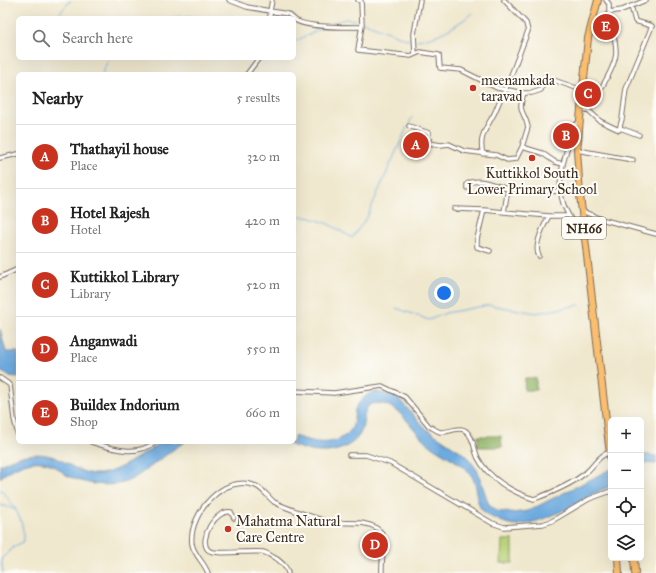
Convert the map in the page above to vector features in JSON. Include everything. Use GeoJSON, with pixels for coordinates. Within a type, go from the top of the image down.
{"type":"FeatureCollection","features":[{"type":"Feature","properties":{"kind":"highway","name":"NH66"},"geometry":{"type":"LineString","coordinates":[[598,0],[588,38],[578,123],[577,150],[582,211],[610,453]]}},
{"type":"Feature","properties":{"kind":"highway"},"geometry":{"type":"LineString","coordinates":[[618,561],[619,573]]}},
{"type":"Feature","properties":{"kind":"highway"},"geometry":{"type":"LineString","coordinates":[[634,561],[635,573]]}},
{"type":"Feature","properties":{"kind":"street"},"geometry":{"type":"LineString","coordinates":[[229,0],[248,7],[288,14],[291,16]]}},
{"type":"Feature","properties":{"kind":"street"},"geometry":{"type":"LineString","coordinates":[[270,16],[272,0]]}},
{"type":"Feature","properties":{"kind":"street"},"geometry":{"type":"LineString","coordinates":[[358,0],[361,0],[361,27],[358,50],[411,56],[420,52],[439,55],[440,68],[460,70],[505,91],[532,93],[541,90],[545,77],[582,90]]}},
{"type":"Feature","properties":{"kind":"street"},"geometry":{"type":"LineString","coordinates":[[415,54],[414,34],[420,0]]}},
{"type":"Feature","properties":{"kind":"street"},"geometry":{"type":"LineString","coordinates":[[483,154],[484,129],[494,115],[499,99],[505,91],[528,31],[526,22],[504,0]]}},
{"type":"Feature","properties":{"kind":"street"},"geometry":{"type":"LineString","coordinates":[[579,115],[587,109],[602,86],[616,59],[609,4],[606,0]]}},
{"type":"Feature","properties":{"kind":"street"},"geometry":{"type":"LineString","coordinates":[[609,12],[632,6],[646,0]]}},
{"type":"Feature","properties":{"kind":"street"},"geometry":{"type":"LineString","coordinates":[[620,128],[626,89],[652,26],[635,21],[632,6]]}},
{"type":"Feature","properties":{"kind":"street"},"geometry":{"type":"LineString","coordinates":[[296,21],[320,25],[361,27]]}},
{"type":"Feature","properties":{"kind":"street"},"geometry":{"type":"LineString","coordinates":[[248,72],[258,60]]}},
{"type":"Feature","properties":{"kind":"street"},"geometry":{"type":"LineString","coordinates":[[409,126],[429,133],[429,143],[442,145],[449,144],[464,151],[496,155],[507,160],[516,159],[522,147],[528,127],[521,112],[521,101],[524,93]]}},
{"type":"Feature","properties":{"kind":"street"},"geometry":{"type":"LineString","coordinates":[[587,109],[600,121],[619,130],[620,128],[639,135]]}},
{"type":"Feature","properties":{"kind":"street"},"geometry":{"type":"LineString","coordinates":[[578,123],[572,126],[569,135],[563,164],[560,191],[564,206],[569,216],[586,241]]}},
{"type":"Feature","properties":{"kind":"street"},"geometry":{"type":"LineString","coordinates":[[522,147],[542,153],[555,162],[563,164]]}},
{"type":"Feature","properties":{"kind":"street"},"geometry":{"type":"LineString","coordinates":[[577,150],[633,160]]}},
{"type":"Feature","properties":{"kind":"street"},"geometry":{"type":"LineString","coordinates":[[0,158],[16,154]]}},
{"type":"Feature","properties":{"kind":"street"},"geometry":{"type":"LineString","coordinates":[[467,188],[467,184],[471,182],[488,182],[508,189],[560,191]]}},
{"type":"Feature","properties":{"kind":"street"},"geometry":{"type":"LineString","coordinates":[[504,212],[508,189]]}},
{"type":"Feature","properties":{"kind":"street"},"geometry":{"type":"LineString","coordinates":[[454,209],[484,210],[549,216],[569,216]]}},
{"type":"Feature","properties":{"kind":"street"},"geometry":{"type":"LineString","coordinates":[[484,210],[477,239],[477,247],[490,251]]}},
{"type":"Feature","properties":{"kind":"street"},"geometry":{"type":"LineString","coordinates":[[582,211],[602,219],[655,234],[656,239]]}},
{"type":"Feature","properties":{"kind":"street"},"geometry":{"type":"LineString","coordinates":[[539,256],[537,253],[538,245],[549,216]]}},
{"type":"Feature","properties":{"kind":"street"},"geometry":{"type":"LineString","coordinates":[[0,277],[16,270]]}},
{"type":"Feature","properties":{"kind":"street"},"geometry":{"type":"LineString","coordinates":[[0,378],[10,385],[16,427]]}},
{"type":"Feature","properties":{"kind":"street"},"geometry":{"type":"LineString","coordinates":[[296,391],[334,393],[375,385],[388,388],[405,397],[429,426],[438,431],[458,429],[467,432],[478,459],[489,474],[507,487],[534,499],[558,490],[575,480],[584,474],[603,454],[608,456]]}},
{"type":"Feature","properties":{"kind":"street"},"geometry":{"type":"LineString","coordinates":[[96,444],[106,448],[134,451],[143,450],[153,444]]}},
{"type":"Feature","properties":{"kind":"street"},"geometry":{"type":"LineString","coordinates":[[349,455],[366,455],[390,463],[492,522],[504,527],[548,523],[590,499],[608,493]]}},
{"type":"Feature","properties":{"kind":"street"},"geometry":{"type":"LineString","coordinates":[[208,573],[205,565],[193,548],[192,534],[196,522],[203,506],[213,496],[226,488],[243,484],[256,486],[275,502],[324,521],[336,524],[366,523],[373,525],[381,532],[383,540],[382,573]]}},
{"type":"Feature","properties":{"kind":"street"},"geometry":{"type":"LineString","coordinates":[[234,518],[231,512],[227,511],[221,513],[215,518],[210,526],[206,539],[206,545],[209,550],[214,552],[263,552],[280,561],[287,568],[288,573]]}},
{"type":"Feature","properties":{"kind":"green space"},"geometry":{"type":"Polygon","coordinates":[[[525,378],[536,378],[536,390],[524,390],[525,378]]]}},
{"type":"Feature","properties":{"kind":"green space"},"geometry":{"type":"Polygon","coordinates":[[[478,436],[501,436],[502,447],[478,447],[478,436]]]}},
{"type":"Feature","properties":{"kind":"green space"},"geometry":{"type":"Polygon","coordinates":[[[502,540],[513,540],[513,563],[501,563],[502,540]]]}},
{"type":"Feature","properties":{"kind":"water"},"geometry":{"type":"Polygon","coordinates":[[[0,329],[6,352],[16,352],[16,377],[9,376],[0,371],[0,329]]]}},
{"type":"Feature","properties":{"kind":"water"},"geometry":{"type":"Polygon","coordinates":[[[372,392],[377,392],[397,397],[425,428],[466,455],[477,470],[489,505],[497,511],[511,513],[528,511],[608,471],[608,488],[541,520],[517,525],[504,522],[482,511],[479,506],[474,482],[467,470],[425,441],[401,414],[383,404],[375,403],[367,408],[360,434],[353,442],[344,448],[329,452],[318,452],[287,444],[296,444],[296,437],[321,442],[340,439],[352,428],[355,409],[358,403],[372,392]]]}},
{"type":"Feature","properties":{"kind":"water"},"geometry":{"type":"Polygon","coordinates":[[[159,444],[182,444],[136,477],[122,483],[101,485],[88,483],[68,476],[53,465],[41,462],[22,465],[0,478],[0,465],[22,456],[37,454],[45,455],[61,460],[79,470],[100,474],[116,469],[141,456],[159,444]]]}},
{"type":"Feature","properties":{"kind":"water"},"geometry":{"type":"Polygon","coordinates":[[[644,454],[656,456],[656,464],[644,463],[644,454]]]}},
{"type":"Feature","properties":{"kind":"waterway"},"geometry":{"type":"LineString","coordinates":[[58,16],[71,0]]}},
{"type":"Feature","properties":{"kind":"waterway"},"geometry":{"type":"LineString","coordinates":[[417,40],[440,34],[473,13]]}},
{"type":"Feature","properties":{"kind":"waterway"},"geometry":{"type":"LineString","coordinates":[[332,23],[346,19],[355,20]]}},
{"type":"Feature","properties":{"kind":"waterway"},"geometry":{"type":"LineString","coordinates":[[363,22],[409,40]]}},
{"type":"Feature","properties":{"kind":"waterway"},"geometry":{"type":"LineString","coordinates":[[296,41],[322,28]]}},
{"type":"Feature","properties":{"kind":"waterway"},"geometry":{"type":"LineString","coordinates":[[103,72],[108,60]]}},
{"type":"Feature","properties":{"kind":"waterway"},"geometry":{"type":"LineString","coordinates":[[409,124],[412,117]]}},
{"type":"Feature","properties":{"kind":"waterway"},"geometry":{"type":"LineString","coordinates":[[296,215],[324,222],[352,238],[367,217],[407,127]]}},
{"type":"Feature","properties":{"kind":"waterway"},"geometry":{"type":"LineString","coordinates":[[396,308],[429,320],[446,313],[489,305],[536,313],[580,305]]}},
{"type":"Feature","properties":{"kind":"waterway"},"geometry":{"type":"LineString","coordinates":[[0,489],[14,507],[20,519],[24,533],[24,541],[15,546],[1,559],[3,573]]}},
{"type":"Feature","properties":{"kind":"waterway"},"geometry":{"type":"LineString","coordinates":[[0,505],[15,509]]}},
{"type":"Feature","properties":{"kind":"place","name":"Buildex Indorium"},"geometry":{"type":"Point","coordinates":[606,27]}},
{"type":"Feature","properties":{"kind":"place","name":"meenamkada taravad"},"geometry":{"type":"Point","coordinates":[473,88]}},
{"type":"Feature","properties":{"kind":"place","name":"Kuttikkol Library"},"geometry":{"type":"Point","coordinates":[588,94]}},
{"type":"Feature","properties":{"kind":"place","name":"Hotel Rajesh"},"geometry":{"type":"Point","coordinates":[566,136]}},
{"type":"Feature","properties":{"kind":"place","name":"Thathayil house"},"geometry":{"type":"Point","coordinates":[416,145]}},
{"type":"Feature","properties":{"kind":"place","name":"Kuttikkol South Lower Primary School"},"geometry":{"type":"Point","coordinates":[532,158]}},
{"type":"Feature","properties":{"kind":"place","name":"Mahatma Natural Care Centre"},"geometry":{"type":"Point","coordinates":[228,529]}},
{"type":"Feature","properties":{"kind":"place","name":"Anganwadi"},"geometry":{"type":"Point","coordinates":[375,545]}}]}
